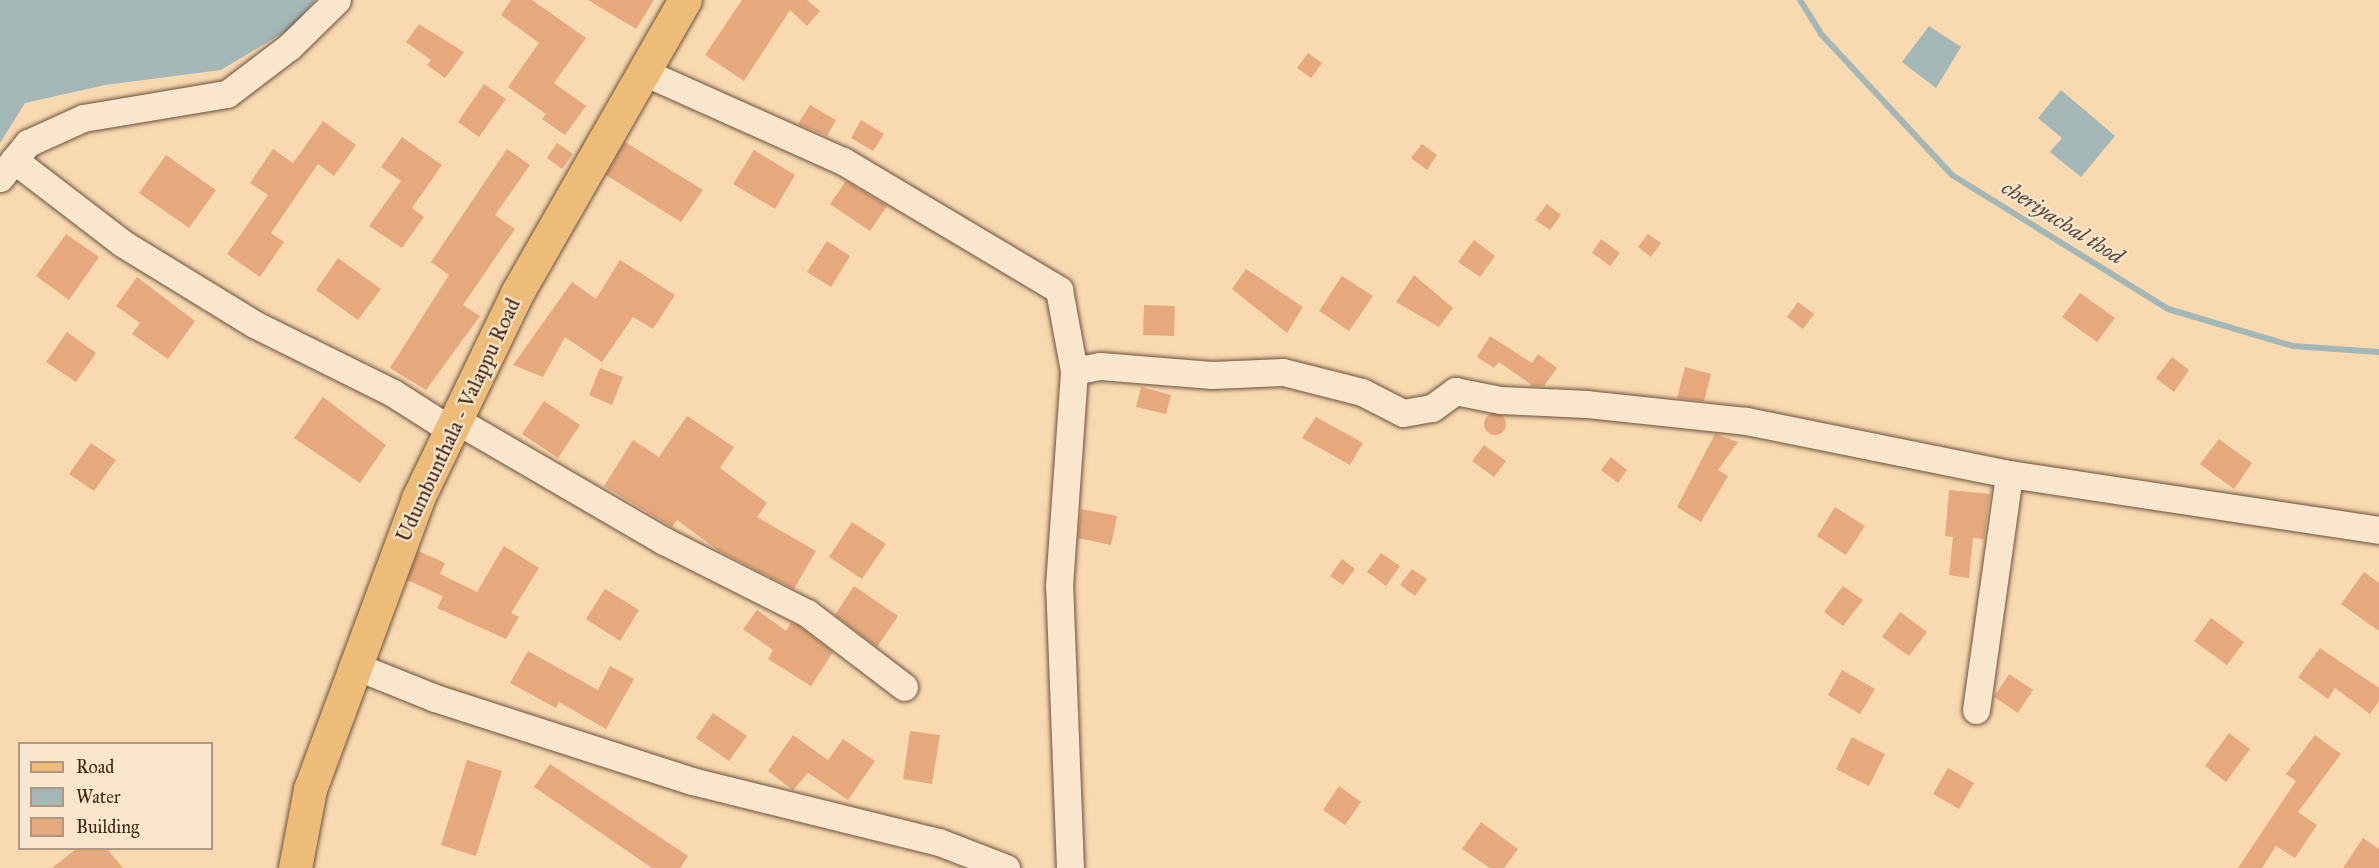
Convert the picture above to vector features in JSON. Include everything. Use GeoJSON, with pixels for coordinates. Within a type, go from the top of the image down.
{"type":"FeatureCollection","features":[{"type":"Feature","properties":{"kind":"main road","name":"Udumbunthala - Valappu Road"},"geometry":{"type":"LineString","coordinates":[[295,868],[310,789],[353,665],[418,498],[517,292],[646,73],[685,0]]}},
{"type":"Feature","properties":{"kind":"street"},"geometry":{"type":"LineString","coordinates":[[337,0],[289,46],[227,94],[83,118],[28,143],[7,169],[254,324],[393,393],[664,541],[807,613],[904,687]]}},
{"type":"Feature","properties":{"kind":"street"},"geometry":{"type":"LineString","coordinates":[[646,73],[843,161],[1059,290],[1074,371],[1059,586],[1070,868]]}},
{"type":"Feature","properties":{"kind":"street"},"geometry":{"type":"LineString","coordinates":[[1074,371],[1100,366],[1212,375],[1283,372],[1362,392],[1403,413],[1432,408],[1455,391],[1500,400],[1587,404],[1746,421],[1879,452],[2379,530]]}},
{"type":"Feature","properties":{"kind":"street"},"geometry":{"type":"LineString","coordinates":[[1976,710],[2009,474]]}},
{"type":"Feature","properties":{"kind":"street"},"geometry":{"type":"LineString","coordinates":[[353,665],[435,698],[692,781],[939,842],[1006,868]]}},
{"type":"Feature","properties":{"kind":"water"},"geometry":{"type":"Polygon","coordinates":[[[0,0],[315,0],[291,28],[221,70],[105,85],[25,103],[0,143],[0,0]]]}},
{"type":"Feature","properties":{"kind":"water"},"geometry":{"type":"Polygon","coordinates":[[[1929,26],[1961,47],[1936,88],[1902,62],[1929,26]]]}},
{"type":"Feature","properties":{"kind":"water"},"geometry":{"type":"Polygon","coordinates":[[[2061,90],[2115,136],[2081,177],[2050,152],[2062,138],[2038,118],[2061,90]]]}},
{"type":"Feature","properties":{"kind":"building"},"geometry":{"type":"Polygon","coordinates":[[[511,0],[532,0],[586,38],[554,83],[586,106],[565,135],[542,119],[546,114],[508,87],[539,43],[501,15],[511,0]]]}},
{"type":"Feature","properties":{"kind":"building"},"geometry":{"type":"Polygon","coordinates":[[[588,0],[654,0],[636,29],[588,0]]]}},
{"type":"Feature","properties":{"kind":"building"},"geometry":{"type":"Polygon","coordinates":[[[742,0],[807,0],[820,11],[807,26],[790,10],[744,81],[705,55],[742,0]]]}},
{"type":"Feature","properties":{"kind":"building"},"geometry":{"type":"Polygon","coordinates":[[[419,24],[464,52],[445,78],[427,65],[431,60],[406,42],[419,24]]]}},
{"type":"Feature","properties":{"kind":"building"},"geometry":{"type":"Polygon","coordinates":[[[1308,53],[1322,63],[1311,78],[1297,68],[1308,53]]]}},
{"type":"Feature","properties":{"kind":"building"},"geometry":{"type":"Polygon","coordinates":[[[484,84],[506,99],[479,137],[458,122],[484,84]]]}},
{"type":"Feature","properties":{"kind":"building"},"geometry":{"type":"Polygon","coordinates":[[[810,105],[836,120],[827,136],[798,124],[810,105]]]}},
{"type":"Feature","properties":{"kind":"building"},"geometry":{"type":"Polygon","coordinates":[[[861,120],[884,134],[873,151],[851,138],[861,120]]]}},
{"type":"Feature","properties":{"kind":"building"},"geometry":{"type":"Polygon","coordinates":[[[323,121],[356,145],[334,176],[318,164],[271,233],[284,242],[260,277],[227,254],[268,195],[250,183],[273,149],[293,163],[323,121]]]}},
{"type":"Feature","properties":{"kind":"building"},"geometry":{"type":"Polygon","coordinates":[[[402,137],[442,165],[412,208],[424,217],[402,248],[369,226],[401,181],[381,167],[402,137]]]}},
{"type":"Feature","properties":{"kind":"building"},"geometry":{"type":"Polygon","coordinates":[[[625,142],[703,190],[681,222],[606,175],[625,142]]]}},
{"type":"Feature","properties":{"kind":"building"},"geometry":{"type":"Polygon","coordinates":[[[557,143],[573,154],[562,169],[547,158],[557,143]]]}},
{"type":"Feature","properties":{"kind":"building"},"geometry":{"type":"Polygon","coordinates":[[[1422,144],[1437,155],[1427,170],[1411,158],[1422,144]]]}},
{"type":"Feature","properties":{"kind":"building"},"geometry":{"type":"Polygon","coordinates":[[[507,149],[530,165],[495,215],[515,229],[463,305],[480,316],[426,390],[390,368],[449,275],[431,262],[507,149]]]}},
{"type":"Feature","properties":{"kind":"building"},"geometry":{"type":"Polygon","coordinates":[[[754,150],[795,175],[775,209],[733,184],[754,150]]]}},
{"type":"Feature","properties":{"kind":"building"},"geometry":{"type":"Polygon","coordinates":[[[166,155],[216,190],[189,228],[139,193],[166,155]]]}},
{"type":"Feature","properties":{"kind":"building"},"geometry":{"type":"Polygon","coordinates":[[[846,181],[887,206],[870,231],[830,204],[846,181]]]}},
{"type":"Feature","properties":{"kind":"building"},"geometry":{"type":"Polygon","coordinates":[[[1547,204],[1561,215],[1550,230],[1535,220],[1547,204]]]}},
{"type":"Feature","properties":{"kind":"building"},"geometry":{"type":"Polygon","coordinates":[[[66,234],[99,257],[69,300],[36,276],[66,234]]]}},
{"type":"Feature","properties":{"kind":"building"},"geometry":{"type":"Polygon","coordinates":[[[1648,234],[1661,243],[1651,257],[1638,247],[1648,234]]]}},
{"type":"Feature","properties":{"kind":"building"},"geometry":{"type":"Polygon","coordinates":[[[1601,239],[1620,253],[1610,266],[1592,253],[1601,239]]]}},
{"type":"Feature","properties":{"kind":"building"},"geometry":{"type":"Polygon","coordinates":[[[1474,240],[1495,256],[1480,277],[1458,262],[1474,240]]]}},
{"type":"Feature","properties":{"kind":"building"},"geometry":{"type":"Polygon","coordinates":[[[827,241],[850,256],[831,287],[807,272],[827,241]]]}},
{"type":"Feature","properties":{"kind":"building"},"geometry":{"type":"Polygon","coordinates":[[[338,258],[381,289],[358,320],[316,290],[338,258]]]}},
{"type":"Feature","properties":{"kind":"building"},"geometry":{"type":"Polygon","coordinates":[[[620,260],[675,295],[653,329],[633,317],[602,362],[565,337],[543,377],[513,365],[572,282],[596,299],[620,260]]]}},
{"type":"Feature","properties":{"kind":"building"},"geometry":{"type":"Polygon","coordinates":[[[1246,269],[1303,307],[1287,333],[1232,289],[1246,269]]]}},
{"type":"Feature","properties":{"kind":"building"},"geometry":{"type":"Polygon","coordinates":[[[1414,275],[1453,308],[1439,327],[1396,302],[1414,275]]]}},
{"type":"Feature","properties":{"kind":"building"},"geometry":{"type":"Polygon","coordinates":[[[1342,276],[1373,296],[1349,331],[1319,311],[1342,276]]]}},
{"type":"Feature","properties":{"kind":"building"},"geometry":{"type":"Polygon","coordinates":[[[137,277],[195,321],[168,359],[132,334],[140,323],[116,306],[137,277]]]}},
{"type":"Feature","properties":{"kind":"building"},"geometry":{"type":"Polygon","coordinates":[[[2080,293],[2115,318],[2097,342],[2062,317],[2080,293]]]}},
{"type":"Feature","properties":{"kind":"building"},"geometry":{"type":"Polygon","coordinates":[[[1798,302],[1814,314],[1803,329],[1787,317],[1798,302]]]}},
{"type":"Feature","properties":{"kind":"building"},"geometry":{"type":"Polygon","coordinates":[[[1144,305],[1175,306],[1174,336],[1143,335],[1144,305]]]}},
{"type":"Feature","properties":{"kind":"building"},"geometry":{"type":"Polygon","coordinates":[[[67,332],[96,353],[76,382],[46,362],[67,332]]]}},
{"type":"Feature","properties":{"kind":"building"},"geometry":{"type":"Polygon","coordinates":[[[1490,336],[1532,363],[1538,354],[1557,368],[1544,386],[1533,386],[1499,362],[1494,368],[1477,357],[1490,336]]]}},
{"type":"Feature","properties":{"kind":"building"},"geometry":{"type":"Polygon","coordinates":[[[2172,357],[2189,370],[2174,392],[2156,378],[2172,357]]]}},
{"type":"Feature","properties":{"kind":"building"},"geometry":{"type":"Polygon","coordinates":[[[1685,367],[1711,374],[1704,401],[1677,398],[1685,367]]]}},
{"type":"Feature","properties":{"kind":"building"},"geometry":{"type":"Polygon","coordinates":[[[600,368],[623,377],[612,405],[589,395],[600,368]]]}},
{"type":"Feature","properties":{"kind":"building"},"geometry":{"type":"Polygon","coordinates":[[[1141,387],[1171,395],[1166,414],[1136,407],[1141,387]]]}},
{"type":"Feature","properties":{"kind":"building"},"geometry":{"type":"Polygon","coordinates":[[[323,397],[386,445],[360,483],[294,438],[323,397]]]}},
{"type":"Feature","properties":{"kind":"building"},"geometry":{"type":"Polygon","coordinates":[[[544,401],[580,425],[558,458],[522,434],[544,401]]]}},
{"type":"Feature","properties":{"kind":"building"},"geometry":{"type":"Polygon","coordinates":[[[1495,413],[1503,416],[1506,424],[1503,432],[1495,435],[1487,432],[1484,424],[1487,416],[1495,413]]]}},
{"type":"Feature","properties":{"kind":"building"},"geometry":{"type":"Polygon","coordinates":[[[687,416],[734,447],[720,468],[767,503],[757,517],[816,551],[794,589],[719,551],[677,520],[672,527],[604,486],[633,440],[659,457],[687,416]]]}},
{"type":"Feature","properties":{"kind":"building"},"geometry":{"type":"Polygon","coordinates":[[[1316,417],[1363,443],[1350,465],[1302,438],[1316,417]]]}},
{"type":"Feature","properties":{"kind":"building"},"geometry":{"type":"Polygon","coordinates":[[[1715,434],[1738,442],[1718,470],[1728,476],[1701,522],[1677,507],[1715,434]]]}},
{"type":"Feature","properties":{"kind":"building"},"geometry":{"type":"Polygon","coordinates":[[[2219,439],[2252,463],[2234,489],[2200,464],[2219,439]]]}},
{"type":"Feature","properties":{"kind":"building"},"geometry":{"type":"Polygon","coordinates":[[[91,443],[116,460],[94,491],[69,474],[91,443]]]}},
{"type":"Feature","properties":{"kind":"building"},"geometry":{"type":"Polygon","coordinates":[[[1484,445],[1506,461],[1494,477],[1472,461],[1484,445]]]}},
{"type":"Feature","properties":{"kind":"building"},"geometry":{"type":"Polygon","coordinates":[[[1611,457],[1627,470],[1618,483],[1601,470],[1611,457]]]}},
{"type":"Feature","properties":{"kind":"building"},"geometry":{"type":"Polygon","coordinates":[[[1949,490],[1990,494],[1984,539],[1973,538],[1969,578],[1949,575],[1953,537],[1945,536],[1949,490]]]}},
{"type":"Feature","properties":{"kind":"building"},"geometry":{"type":"Polygon","coordinates":[[[1835,507],[1865,526],[1846,555],[1817,536],[1835,507]]]}},
{"type":"Feature","properties":{"kind":"building"},"geometry":{"type":"Polygon","coordinates":[[[1081,509],[1117,516],[1111,545],[1078,538],[1081,509]]]}},
{"type":"Feature","properties":{"kind":"building"},"geometry":{"type":"Polygon","coordinates":[[[852,522],[886,544],[862,579],[829,557],[852,522]]]}},
{"type":"Feature","properties":{"kind":"building"},"geometry":{"type":"Polygon","coordinates":[[[504,546],[539,568],[511,613],[519,617],[506,639],[437,608],[443,596],[407,580],[418,551],[445,563],[440,574],[477,592],[504,546]]]}},
{"type":"Feature","properties":{"kind":"building"},"geometry":{"type":"Polygon","coordinates":[[[1381,553],[1400,566],[1386,586],[1367,572],[1381,553]]]}},
{"type":"Feature","properties":{"kind":"building"},"geometry":{"type":"Polygon","coordinates":[[[1342,559],[1355,569],[1343,585],[1330,576],[1342,559]]]}},
{"type":"Feature","properties":{"kind":"building"},"geometry":{"type":"Polygon","coordinates":[[[1412,569],[1427,579],[1415,596],[1400,585],[1412,569]]]}},
{"type":"Feature","properties":{"kind":"building"},"geometry":{"type":"Polygon","coordinates":[[[2364,572],[2379,583],[2379,631],[2341,604],[2364,572]]]}},
{"type":"Feature","properties":{"kind":"building"},"geometry":{"type":"Polygon","coordinates":[[[854,586],[898,616],[877,647],[835,615],[854,586]]]}},
{"type":"Feature","properties":{"kind":"building"},"geometry":{"type":"Polygon","coordinates":[[[1843,586],[1863,600],[1843,626],[1824,612],[1843,586]]]}},
{"type":"Feature","properties":{"kind":"building"},"geometry":{"type":"Polygon","coordinates":[[[605,589],[639,610],[620,641],[586,619],[605,589]]]}},
{"type":"Feature","properties":{"kind":"building"},"geometry":{"type":"Polygon","coordinates":[[[757,610],[786,631],[791,623],[799,626],[833,652],[811,686],[768,659],[773,650],[743,629],[757,610]]]}},
{"type":"Feature","properties":{"kind":"building"},"geometry":{"type":"Polygon","coordinates":[[[1900,612],[1927,632],[1909,656],[1882,637],[1900,612]]]}},
{"type":"Feature","properties":{"kind":"building"},"geometry":{"type":"Polygon","coordinates":[[[2211,618],[2244,642],[2227,665],[2194,641],[2211,618]]]}},
{"type":"Feature","properties":{"kind":"building"},"geometry":{"type":"Polygon","coordinates":[[[2320,648],[2379,688],[2379,701],[2370,714],[2335,688],[2328,699],[2298,677],[2320,648]]]}},
{"type":"Feature","properties":{"kind":"building"},"geometry":{"type":"Polygon","coordinates":[[[528,651],[598,690],[610,666],[634,679],[606,729],[559,702],[556,708],[510,683],[528,651]]]}},
{"type":"Feature","properties":{"kind":"building"},"geometry":{"type":"Polygon","coordinates":[[[1842,670],[1875,689],[1860,714],[1828,695],[1842,670]]]}},
{"type":"Feature","properties":{"kind":"building"},"geometry":{"type":"Polygon","coordinates":[[[2009,674],[2033,690],[2018,713],[1994,697],[2009,674]]]}},
{"type":"Feature","properties":{"kind":"building"},"geometry":{"type":"Polygon","coordinates":[[[713,713],[747,736],[729,761],[696,738],[713,713]]]}},
{"type":"Feature","properties":{"kind":"building"},"geometry":{"type":"Polygon","coordinates":[[[910,731],[940,735],[932,784],[903,779],[910,731]]]}},
{"type":"Feature","properties":{"kind":"building"},"geometry":{"type":"Polygon","coordinates":[[[2229,733],[2250,749],[2226,782],[2205,766],[2229,733]]]}},
{"type":"Feature","properties":{"kind":"building"},"geometry":{"type":"Polygon","coordinates":[[[793,735],[828,760],[843,739],[875,761],[848,800],[808,773],[793,790],[768,771],[793,735]]]}},
{"type":"Feature","properties":{"kind":"building"},"geometry":{"type":"Polygon","coordinates":[[[2315,735],[2341,754],[2298,812],[2317,825],[2295,858],[2276,846],[2262,868],[2238,868],[2296,781],[2286,774],[2315,735]]]}},
{"type":"Feature","properties":{"kind":"building"},"geometry":{"type":"Polygon","coordinates":[[[1852,737],[1885,754],[1869,786],[1836,769],[1852,737]]]}},
{"type":"Feature","properties":{"kind":"building"},"geometry":{"type":"Polygon","coordinates":[[[467,760],[502,771],[476,856],[441,845],[467,760]]]}},
{"type":"Feature","properties":{"kind":"building"},"geometry":{"type":"Polygon","coordinates":[[[550,764],[688,856],[680,868],[652,868],[534,787],[550,764]]]}},
{"type":"Feature","properties":{"kind":"building"},"geometry":{"type":"Polygon","coordinates":[[[1948,768],[1974,783],[1959,809],[1933,794],[1948,768]]]}},
{"type":"Feature","properties":{"kind":"building"},"geometry":{"type":"Polygon","coordinates":[[[1339,786],[1361,802],[1345,825],[1323,810],[1339,786]]]}},
{"type":"Feature","properties":{"kind":"building"},"geometry":{"type":"Polygon","coordinates":[[[1481,822],[1518,849],[1504,868],[1490,868],[1462,849],[1481,822]]]}},
{"type":"Feature","properties":{"kind":"building"},"geometry":{"type":"Polygon","coordinates":[[[2363,838],[2379,849],[2379,868],[2343,868],[2363,838]]]}},
{"type":"Feature","properties":{"kind":"building"},"geometry":{"type":"Polygon","coordinates":[[[75,850],[108,850],[123,868],[52,868],[75,850]]]}},
{"type":"Feature","properties":{"kind":"waterway","name":"cheriyachal thod"},"geometry":{"type":"LineString","coordinates":[[1800,0],[1821,34],[1952,175],[2168,309],[2293,346],[2379,352]]}}]}
